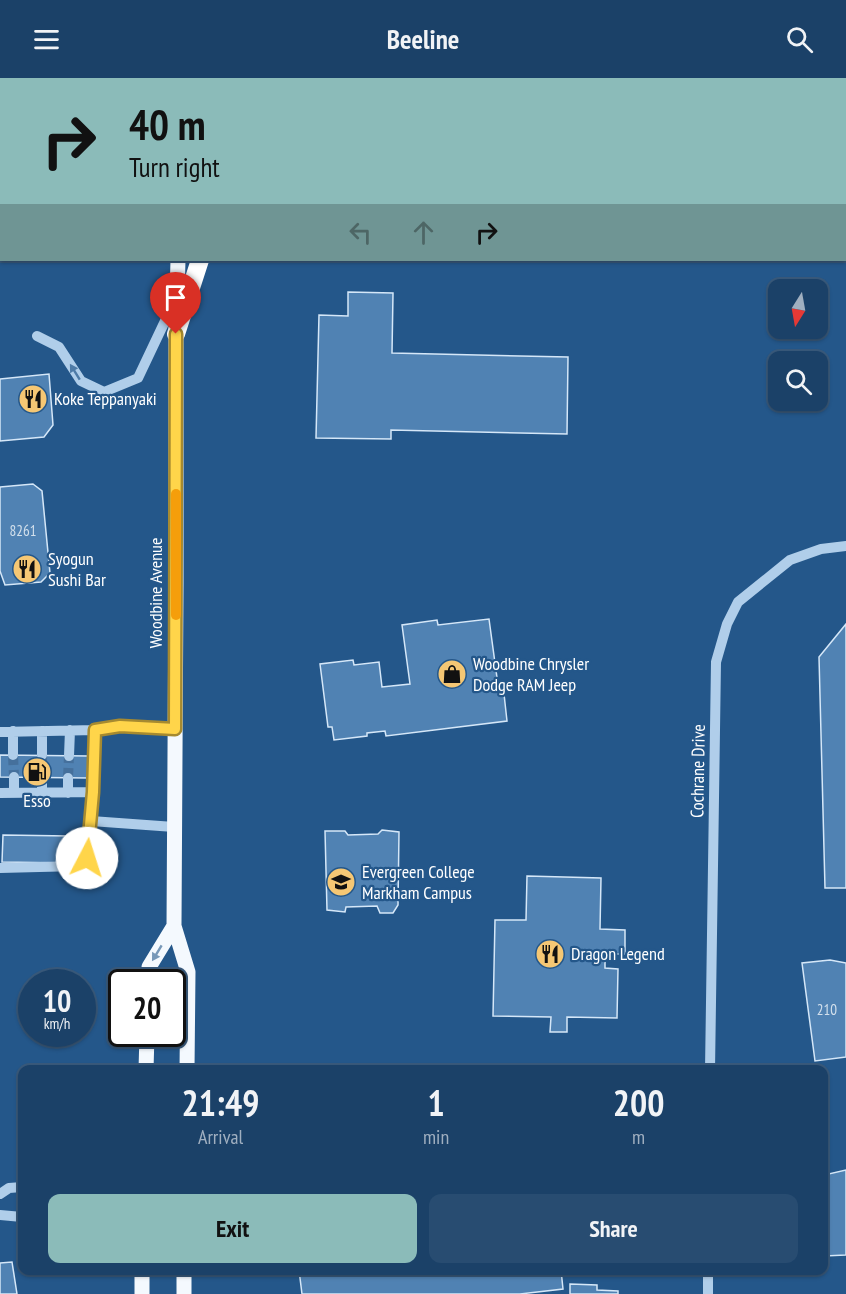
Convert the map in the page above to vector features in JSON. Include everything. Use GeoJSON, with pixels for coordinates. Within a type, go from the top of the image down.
{"type":"FeatureCollection","features":[{"type":"Feature","properties":{"kind":"highway"},"geometry":{"type":"LineString","coordinates":[[176,334],[200,261]]}},
{"type":"Feature","properties":{"kind":"main road","name":"Woodbine Avenue"},"geometry":{"type":"LineString","coordinates":[[178,261],[174,926],[188,972],[187,1065]]}},
{"type":"Feature","properties":{"kind":"main road"},"geometry":{"type":"LineString","coordinates":[[149,969],[174,926]]}},
{"type":"Feature","properties":{"kind":"main road"},"geometry":{"type":"LineString","coordinates":[[146,1065],[147,1047]]}},
{"type":"Feature","properties":{"kind":"main road"},"geometry":{"type":"LineString","coordinates":[[142,1275],[142,1294]]}},
{"type":"Feature","properties":{"kind":"main road"},"geometry":{"type":"LineString","coordinates":[[184,1275],[184,1294]]}},
{"type":"Feature","properties":{"kind":"street"},"geometry":{"type":"LineString","coordinates":[[37,336],[59,347],[81,381],[104,392],[138,378],[177,297]]}},
{"type":"Feature","properties":{"kind":"street","name":"Cochrane Drive"},"geometry":{"type":"LineString","coordinates":[[710,1065],[716,662],[727,624],[738,602],[790,560],[821,549],[846,546]]}},
{"type":"Feature","properties":{"kind":"street"},"geometry":{"type":"LineString","coordinates":[[0,732],[95,730],[120,726],[175,729]]}},
{"type":"Feature","properties":{"kind":"street"},"geometry":{"type":"LineString","coordinates":[[69,756],[70,730]]}},
{"type":"Feature","properties":{"kind":"street"},"geometry":{"type":"LineString","coordinates":[[0,868],[80,866],[87,858],[93,792],[95,730]]}},
{"type":"Feature","properties":{"kind":"street"},"geometry":{"type":"LineString","coordinates":[[13,731],[13,755]]}},
{"type":"Feature","properties":{"kind":"street"},"geometry":{"type":"LineString","coordinates":[[42,731],[42,755]]}},
{"type":"Feature","properties":{"kind":"street"},"geometry":{"type":"LineString","coordinates":[[14,777],[14,792]]}},
{"type":"Feature","properties":{"kind":"street"},"geometry":{"type":"LineString","coordinates":[[42,778],[42,792]]}},
{"type":"Feature","properties":{"kind":"street"},"geometry":{"type":"LineString","coordinates":[[68,778],[68,793]]}},
{"type":"Feature","properties":{"kind":"street"},"geometry":{"type":"LineString","coordinates":[[0,793],[93,792]]}},
{"type":"Feature","properties":{"kind":"street"},"geometry":{"type":"LineString","coordinates":[[91,821],[174,827]]}},
{"type":"Feature","properties":{"kind":"street"},"geometry":{"type":"LineString","coordinates":[[0,1194],[9,1188],[18,1187]]}},
{"type":"Feature","properties":{"kind":"street"},"geometry":{"type":"LineString","coordinates":[[0,1215],[18,1217]]}},
{"type":"Feature","properties":{"kind":"street"},"geometry":{"type":"LineString","coordinates":[[708,1275],[708,1294]]}},
{"type":"Feature","properties":{"kind":"building"},"geometry":{"type":"Polygon","coordinates":[[[348,292],[393,293],[392,353],[568,357],[567,434],[391,430],[391,439],[316,438],[319,315],[348,316],[348,292]]]}},
{"type":"Feature","properties":{"kind":"building"},"geometry":{"type":"Polygon","coordinates":[[[49,374],[53,425],[44,437],[0,441],[0,379],[49,374]]]}},
{"type":"Feature","properties":{"kind":"building"},"geometry":{"type":"Polygon","coordinates":[[[33,484],[42,491],[50,573],[41,582],[5,585],[0,571],[0,487],[33,484]]]}},
{"type":"Feature","properties":{"kind":"building","name":"Woodbine Chrysler Dodge RAM Jeep"},"geometry":{"type":"Polygon","coordinates":[[[489,619],[498,685],[503,685],[507,721],[386,736],[385,731],[334,740],[332,727],[328,727],[320,664],[353,660],[354,665],[379,662],[382,687],[410,684],[402,625],[437,620],[438,625],[489,619]]]}},
{"type":"Feature","properties":{"kind":"building"},"geometry":{"type":"Polygon","coordinates":[[[846,624],[846,888],[825,888],[819,657],[846,624]]]}},
{"type":"Feature","properties":{"kind":"building"},"geometry":{"type":"Polygon","coordinates":[[[0,755],[89,756],[88,778],[0,777],[0,755]]]}},
{"type":"Feature","properties":{"kind":"building"},"geometry":{"type":"Polygon","coordinates":[[[382,830],[399,832],[398,905],[393,913],[380,913],[377,906],[346,907],[345,912],[327,910],[325,831],[345,831],[348,835],[378,834],[382,830]]]}},
{"type":"Feature","properties":{"kind":"building"},"geometry":{"type":"Polygon","coordinates":[[[3,835],[69,836],[68,863],[2,862],[3,835]]]}},
{"type":"Feature","properties":{"kind":"building","name":"Dragon Legend"},"geometry":{"type":"Polygon","coordinates":[[[527,876],[601,878],[600,929],[625,930],[625,954],[605,954],[605,968],[618,969],[617,1018],[567,1017],[567,1032],[550,1032],[551,1017],[493,1016],[495,920],[526,920],[527,876]]]}},
{"type":"Feature","properties":{"kind":"building"},"geometry":{"type":"Polygon","coordinates":[[[830,960],[846,963],[846,1057],[815,1061],[802,963],[830,960]]]}},
{"type":"Feature","properties":{"kind":"building"},"geometry":{"type":"Polygon","coordinates":[[[846,1170],[846,1255],[828,1256],[828,1174],[846,1170]]]}},
{"type":"Feature","properties":{"kind":"building"},"geometry":{"type":"Polygon","coordinates":[[[12,1262],[17,1294],[0,1294],[0,1263],[12,1262]]]}},
{"type":"Feature","properties":{"kind":"building"},"geometry":{"type":"Polygon","coordinates":[[[300,1275],[562,1275],[563,1289],[520,1294],[302,1294],[300,1275]]]}},
{"type":"Feature","properties":{"kind":"building"},"geometry":{"type":"Polygon","coordinates":[[[570,1284],[597,1285],[597,1290],[618,1291],[618,1294],[570,1294],[570,1284]]]}},
{"type":"Feature","properties":{"kind":"tunnel"},"geometry":{"type":"LineString","coordinates":[[13,755],[14,777]]}},
{"type":"Feature","properties":{"kind":"tunnel"},"geometry":{"type":"LineString","coordinates":[[42,755],[42,778]]}},
{"type":"Feature","properties":{"kind":"tunnel"},"geometry":{"type":"LineString","coordinates":[[68,778],[69,756]]}},
{"type":"Feature","properties":{"kind":"slow traffic"},"geometry":{"type":"LineString","coordinates":[[176,494],[176,615]]}},
{"type":"Feature","properties":{"kind":"place","name":"Koke Teppanyaki"},"geometry":{"type":"Point","coordinates":[33,399]}},
{"type":"Feature","properties":{"kind":"place","name":"Syogun Sushi Bar"},"geometry":{"type":"Point","coordinates":[27,569]}},
{"type":"Feature","properties":{"kind":"place","name":"Woodbine Chrysler Dodge RAM Jeep"},"geometry":{"type":"Point","coordinates":[452,674]}},
{"type":"Feature","properties":{"kind":"place","name":"Esso"},"geometry":{"type":"Point","coordinates":[37,772]}},
{"type":"Feature","properties":{"kind":"place","name":"Evergreen College Markham Campus"},"geometry":{"type":"Point","coordinates":[341,882]}},
{"type":"Feature","properties":{"kind":"place","name":"Dragon Legend"},"geometry":{"type":"Point","coordinates":[550,954]}},
{"type":"Feature","properties":{"kind":"route"},"geometry":{"type":"LineString","coordinates":[[87,858],[93,792],[95,730],[120,726],[175,729],[176,334]]}}]}
